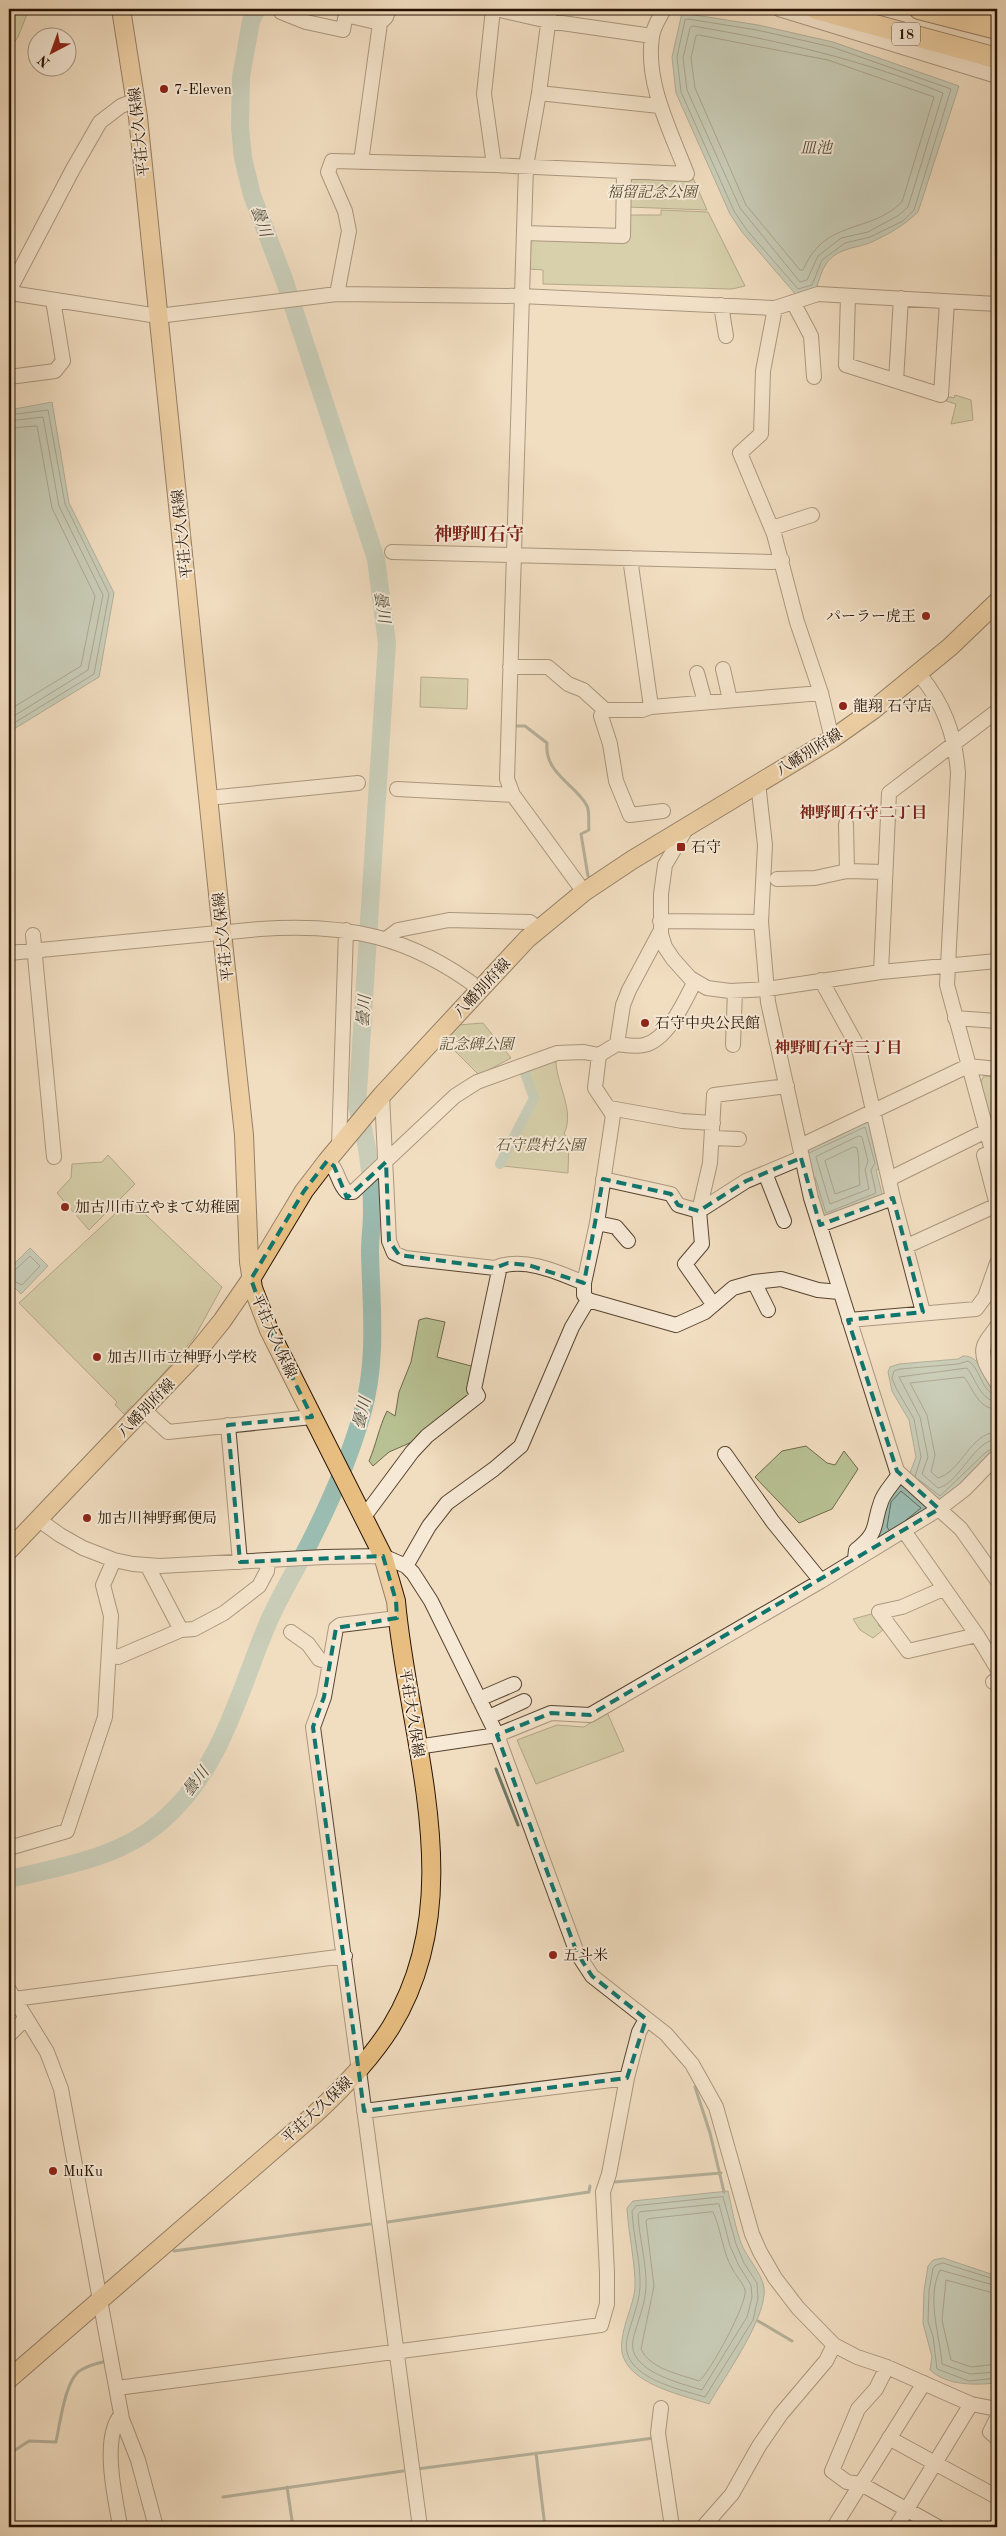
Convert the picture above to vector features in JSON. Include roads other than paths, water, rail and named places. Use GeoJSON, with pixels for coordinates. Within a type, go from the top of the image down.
{"type":"FeatureCollection","features":[{"type":"Feature","properties":{"kind":"highway","name":"18"},"geometry":{"type":"LineString","coordinates":[[816,9],[997,58]]}},
{"type":"Feature","properties":{"kind":"highway","name":"18"},"geometry":{"type":"LineString","coordinates":[[850,9],[997,44]]}},
{"type":"Feature","properties":{"kind":"highway","name":"18"},"geometry":{"type":"LineString","coordinates":[[919,9],[997,28]]}},
{"type":"Feature","properties":{"kind":"highway"},"geometry":{"type":"LineString","coordinates":[[985,9],[997,12]]}},
{"type":"Feature","properties":{"kind":"main road","name":"平荘大久保線"},"geometry":{"type":"LineString","coordinates":[[9,2379],[316,2113],[359,2069],[391,2027],[407,1994],[428,1926],[432,1861],[396,1601],[383,1556],[269,1330],[251,1279],[244,1134],[136,100],[122,9]]}},
{"type":"Feature","properties":{"kind":"main road","name":"八幡別府線"},"geometry":{"type":"LineString","coordinates":[[9,1550],[144,1410],[204,1343],[251,1279],[304,1191],[339,1146],[382,1095],[538,929],[584,892],[832,739],[919,674],[997,602]]}},
{"type":"Feature","properties":{"kind":"street"},"geometry":{"type":"LineString","coordinates":[[361,162],[380,23],[386,17],[388,9]]}},
{"type":"Feature","properties":{"kind":"street"},"geometry":{"type":"LineString","coordinates":[[494,165],[484,94],[495,9],[549,15],[652,36]]}},
{"type":"Feature","properties":{"kind":"street"},"geometry":{"type":"LineString","coordinates":[[337,294],[349,231],[345,211],[328,172],[328,166],[332,161],[526,166],[688,174],[659,106],[652,61],[652,36],[664,9]]}},
{"type":"Feature","properties":{"kind":"street"},"geometry":{"type":"LineString","coordinates":[[780,9],[997,76]]}},
{"type":"Feature","properties":{"kind":"street"},"geometry":{"type":"LineString","coordinates":[[281,12],[306,22],[343,30],[345,19],[350,16],[380,23]]}},
{"type":"Feature","properties":{"kind":"street"},"geometry":{"type":"LineString","coordinates":[[549,15],[539,93],[526,166],[516,555],[507,779],[513,795],[584,892]]}},
{"type":"Feature","properties":{"kind":"street"},"geometry":{"type":"LineString","coordinates":[[539,93],[659,106]]}},
{"type":"Feature","properties":{"kind":"street"},"geometry":{"type":"LineString","coordinates":[[136,100],[121,106],[100,122],[9,289],[17,294],[158,316],[270,300],[337,294],[522,296],[775,308],[818,294],[997,304]]}},
{"type":"Feature","properties":{"kind":"street"},"geometry":{"type":"LineString","coordinates":[[524,233],[623,236],[624,172]]}},
{"type":"Feature","properties":{"kind":"street"},"geometry":{"type":"LineString","coordinates":[[848,296],[846,366],[941,395],[948,302]]}},
{"type":"Feature","properties":{"kind":"street"},"geometry":{"type":"LineString","coordinates":[[896,381],[901,298]]}},
{"type":"Feature","properties":{"kind":"street"},"geometry":{"type":"LineString","coordinates":[[9,377],[55,371],[64,361],[53,300]]}},
{"type":"Feature","properties":{"kind":"street"},"geometry":{"type":"LineString","coordinates":[[793,302],[811,336],[814,377]]}},
{"type":"Feature","properties":{"kind":"street"},"geometry":{"type":"LineString","coordinates":[[721,304],[726,336]]}},
{"type":"Feature","properties":{"kind":"street"},"geometry":{"type":"LineString","coordinates":[[775,308],[763,370],[761,434],[740,453],[772,528],[799,626],[821,693],[832,739]]}},
{"type":"Feature","properties":{"kind":"street"},"geometry":{"type":"LineString","coordinates":[[772,528],[812,515]]}},
{"type":"Feature","properties":{"kind":"street"},"geometry":{"type":"LineString","coordinates":[[392,552],[773,562],[782,560]]}},
{"type":"Feature","properties":{"kind":"street"},"geometry":{"type":"LineString","coordinates":[[630,558],[651,707]]}},
{"type":"Feature","properties":{"kind":"street"},"geometry":{"type":"LineString","coordinates":[[510,667],[548,667],[568,684],[583,690],[605,710],[642,710],[651,707],[821,693]]}},
{"type":"Feature","properties":{"kind":"street"},"geometry":{"type":"LineString","coordinates":[[723,669],[730,700]]}},
{"type":"Feature","properties":{"kind":"street"},"geometry":{"type":"LineString","coordinates":[[697,673],[704,702]]}},
{"type":"Feature","properties":{"kind":"street"},"geometry":{"type":"LineString","coordinates":[[919,674],[943,712],[956,744],[958,773],[947,985],[997,1168]]}},
{"type":"Feature","properties":{"kind":"street"},"geometry":{"type":"LineString","coordinates":[[605,710],[601,716],[610,744],[616,781],[630,815],[663,811]]}},
{"type":"Feature","properties":{"kind":"street"},"geometry":{"type":"LineString","coordinates":[[881,972],[889,793],[997,711]]}},
{"type":"Feature","properties":{"kind":"street"},"geometry":{"type":"LineString","coordinates":[[208,798],[358,783]]}},
{"type":"Feature","properties":{"kind":"street"},"geometry":{"type":"LineString","coordinates":[[758,783],[765,845],[761,922],[767,990],[801,1152],[839,1292],[899,1474],[960,1529],[997,1579]]}},
{"type":"Feature","properties":{"kind":"street"},"geometry":{"type":"LineString","coordinates":[[397,789],[513,795]]}},
{"type":"Feature","properties":{"kind":"street"},"geometry":{"type":"LineString","coordinates":[[846,824],[847,870]]}},
{"type":"Feature","properties":{"kind":"street"},"geometry":{"type":"LineString","coordinates":[[686,828],[665,865],[661,926],[669,953],[695,981],[716,991],[767,990],[881,972],[997,961]]}},
{"type":"Feature","properties":{"kind":"street"},"geometry":{"type":"LineString","coordinates":[[777,879],[815,878],[847,870],[884,872]]}},
{"type":"Feature","properties":{"kind":"street"},"geometry":{"type":"LineString","coordinates":[[386,939],[398,930],[449,920],[530,922],[538,929]]}},
{"type":"Feature","properties":{"kind":"street"},"geometry":{"type":"LineString","coordinates":[[661,926],[761,922]]}},
{"type":"Feature","properties":{"kind":"street"},"geometry":{"type":"LineString","coordinates":[[617,1044],[623,1005],[661,926]]}},
{"type":"Feature","properties":{"kind":"street"},"geometry":{"type":"LineString","coordinates":[[9,953],[298,927],[346,930],[386,939],[443,964],[480,990]]}},
{"type":"Feature","properties":{"kind":"street"},"geometry":{"type":"LineString","coordinates":[[339,1146],[346,930]]}},
{"type":"Feature","properties":{"kind":"street"},"geometry":{"type":"LineString","coordinates":[[33,935],[54,1157]]}},
{"type":"Feature","properties":{"kind":"street"},"geometry":{"type":"LineString","coordinates":[[821,980],[859,1049],[872,1112],[923,1312]]}},
{"type":"Feature","properties":{"kind":"street"},"geometry":{"type":"LineString","coordinates":[[327,1161],[334,1166],[343,1188],[347,1192],[353,1192],[455,1096],[477,1082],[556,1053],[584,1052],[599,1056],[617,1044],[644,1045],[657,1039],[678,1013],[695,981]]}},
{"type":"Feature","properties":{"kind":"street"},"geometry":{"type":"LineString","coordinates":[[733,1045],[735,991]]}},
{"type":"Feature","properties":{"kind":"street"},"geometry":{"type":"LineString","coordinates":[[955,1018],[997,1021]]}},
{"type":"Feature","properties":{"kind":"street"},"geometry":{"type":"LineString","coordinates":[[599,1056],[595,1088],[613,1115],[597,1223],[584,1283],[584,1295],[588,1300],[676,1325],[700,1315],[733,1288],[754,1282],[781,1279],[818,1290],[839,1292]]}},
{"type":"Feature","properties":{"kind":"street"},"geometry":{"type":"LineString","coordinates":[[604,1179],[671,1194],[678,1206],[699,1211],[746,1182],[872,1112],[968,1066],[997,1069]]}},
{"type":"Feature","properties":{"kind":"street"},"geometry":{"type":"LineString","coordinates":[[713,1304],[685,1264],[702,1244],[699,1211],[710,1163],[714,1095],[786,1086]]}},
{"type":"Feature","properties":{"kind":"street"},"geometry":{"type":"LineString","coordinates":[[382,1095],[389,1241],[394,1253],[405,1258],[495,1268],[508,1263],[547,1269],[584,1283]]}},
{"type":"Feature","properties":{"kind":"street"},"geometry":{"type":"LineString","coordinates":[[610,1108],[682,1121],[713,1123]]}},
{"type":"Feature","properties":{"kind":"street"},"geometry":{"type":"LineString","coordinates":[[889,1179],[986,1132]]}},
{"type":"Feature","properties":{"kind":"street"},"geometry":{"type":"LineString","coordinates":[[712,1138],[739,1139]]}},
{"type":"Feature","properties":{"kind":"street"},"geometry":{"type":"LineString","coordinates":[[907,1246],[997,1205],[981,1145],[972,1140]]}},
{"type":"Feature","properties":{"kind":"street"},"geometry":{"type":"LineString","coordinates":[[765,1172],[784,1221]]}},
{"type":"Feature","properties":{"kind":"street"},"geometry":{"type":"LineString","coordinates":[[820,1225],[893,1198]]}},
{"type":"Feature","properties":{"kind":"street"},"geometry":{"type":"LineString","coordinates":[[597,1223],[616,1227],[628,1240]]}},
{"type":"Feature","properties":{"kind":"street"},"geometry":{"type":"LineString","coordinates":[[849,1320],[913,1316],[923,1312],[943,1313],[976,1309],[985,1297],[997,1263]]}},
{"type":"Feature","properties":{"kind":"street"},"geometry":{"type":"LineString","coordinates":[[362,1515],[412,1452],[428,1436],[478,1396],[474,1389],[500,1266]]}},
{"type":"Feature","properties":{"kind":"street"},"geometry":{"type":"LineString","coordinates":[[754,1282],[762,1303],[768,1310]]}},
{"type":"Feature","properties":{"kind":"street"},"geometry":{"type":"LineString","coordinates":[[406,1566],[447,1502],[494,1469],[521,1446],[572,1328],[588,1300]]}},
{"type":"Feature","properties":{"kind":"street"},"geometry":{"type":"LineString","coordinates":[[997,1328],[984,1346],[984,1354],[986,1364],[997,1383]]}},
{"type":"Feature","properties":{"kind":"street"},"geometry":{"type":"LineString","coordinates":[[144,1410],[168,1432],[312,1416]]}},
{"type":"Feature","properties":{"kind":"street"},"geometry":{"type":"LineString","coordinates":[[228,1426],[240,1562]]}},
{"type":"Feature","properties":{"kind":"street"},"geometry":{"type":"LineString","coordinates":[[725,1454],[773,1522],[821,1581]]}},
{"type":"Feature","properties":{"kind":"street"},"geometry":{"type":"LineString","coordinates":[[417,1747],[497,1735],[551,1713],[590,1715],[821,1581],[939,1509],[965,1489],[997,1456]]}},
{"type":"Feature","properties":{"kind":"street"},"geometry":{"type":"LineString","coordinates":[[855,1560],[856,1550],[871,1537],[876,1528],[881,1502],[899,1474]]}},
{"type":"Feature","properties":{"kind":"street"},"geometry":{"type":"LineString","coordinates":[[39,1520],[60,1535],[114,1560],[147,1565],[383,1556],[406,1566],[413,1573],[431,1601],[497,1735],[577,1953],[592,1976],[678,2046],[708,2091],[726,2136],[752,2234],[775,2278],[798,2308],[834,2345],[857,2357],[887,2367],[971,2404],[997,2409]]}},
{"type":"Feature","properties":{"kind":"street"},"geometry":{"type":"LineString","coordinates":[[904,1531],[977,1635],[997,1668]]}},
{"type":"Feature","properties":{"kind":"street"},"geometry":{"type":"LineString","coordinates":[[9,1848],[67,1831],[105,1717],[112,1616],[103,1584],[114,1560]]}},
{"type":"Feature","properties":{"kind":"street"},"geometry":{"type":"LineString","coordinates":[[109,1654],[118,1657],[181,1630],[194,1629],[238,1603],[259,1586],[272,1560]]}},
{"type":"Feature","properties":{"kind":"street"},"geometry":{"type":"LineString","coordinates":[[147,1565],[181,1630]]}},
{"type":"Feature","properties":{"kind":"street"},"geometry":{"type":"LineString","coordinates":[[944,1589],[902,1608],[879,1612],[908,1651],[977,1635]]}},
{"type":"Feature","properties":{"kind":"street"},"geometry":{"type":"LineString","coordinates":[[397,1618],[340,1625],[334,1633],[324,1697],[313,1727],[420,2527]]}},
{"type":"Feature","properties":{"kind":"street"},"geometry":{"type":"LineString","coordinates":[[291,1632],[308,1644],[319,1659],[330,1663]]}},
{"type":"Feature","properties":{"kind":"street"},"geometry":{"type":"LineString","coordinates":[[479,1699],[514,1684]]}},
{"type":"Feature","properties":{"kind":"street"},"geometry":{"type":"LineString","coordinates":[[489,1717],[524,1701]]}},
{"type":"Feature","properties":{"kind":"street"},"geometry":{"type":"LineString","coordinates":[[156,2527],[138,2460],[121,2415],[60,2089],[46,2052],[11,1994],[345,1956]]}},
{"type":"Feature","properties":{"kind":"street"},"geometry":{"type":"LineString","coordinates":[[9,2035],[26,2018]]}},
{"type":"Feature","properties":{"kind":"street"},"geometry":{"type":"LineString","coordinates":[[117,2388],[602,2325],[607,2304],[603,2192],[609,2174],[627,2078],[639,2032],[646,2019]]}},
{"type":"Feature","properties":{"kind":"street"},"geometry":{"type":"LineString","coordinates":[[364,2112],[627,2078]]}},
{"type":"Feature","properties":{"kind":"street"},"geometry":{"type":"LineString","coordinates":[[703,2527],[732,2494],[781,2414],[826,2361],[834,2345]]}},
{"type":"Feature","properties":{"kind":"street"},"geometry":{"type":"LineString","coordinates":[[887,2367],[876,2388],[858,2409],[832,2471],[847,2482],[861,2484],[938,2527]]}},
{"type":"Feature","properties":{"kind":"street"},"geometry":{"type":"LineString","coordinates":[[834,2527],[924,2383]]}},
{"type":"Feature","properties":{"kind":"street"},"geometry":{"type":"LineString","coordinates":[[896,2527],[971,2404]]}},
{"type":"Feature","properties":{"kind":"street"},"geometry":{"type":"LineString","coordinates":[[661,2408],[658,2433],[672,2527]]}},
{"type":"Feature","properties":{"kind":"street"},"geometry":{"type":"LineString","coordinates":[[119,2520],[110,2473],[117,2420],[121,2415]]}},
{"type":"Feature","properties":{"kind":"street"},"geometry":{"type":"LineString","coordinates":[[997,2418],[990,2432],[997,2438]]}},
{"type":"Feature","properties":{"kind":"street"},"geometry":{"type":"LineString","coordinates":[[890,2438],[997,2496]]}},
{"type":"Feature","properties":{"kind":"water","name":"皿池"},"geometry":{"type":"Polygon","coordinates":[[[682,13],[758,25],[833,42],[959,86],[918,212],[892,232],[868,244],[843,251],[831,258],[821,273],[816,289],[797,296],[742,232],[730,214],[676,93],[672,57],[682,13]]]}},
{"type":"Feature","properties":{"kind":"water"},"geometry":{"type":"Polygon","coordinates":[[[52,402],[69,503],[114,593],[99,677],[9,732],[9,410],[52,402]]]}},
{"type":"Feature","properties":{"kind":"water"},"geometry":{"type":"Polygon","coordinates":[[[864,1121],[870,1122],[882,1168],[876,1170],[883,1197],[825,1219],[820,1216],[806,1148],[864,1121]]]}},
{"type":"Feature","properties":{"kind":"water"},"geometry":{"type":"Polygon","coordinates":[[[30,1248],[48,1266],[21,1294],[9,1282],[9,1269],[30,1248]]]}},
{"type":"Feature","properties":{"kind":"water"},"geometry":{"type":"Polygon","coordinates":[[[963,1356],[975,1360],[979,1364],[997,1392],[997,1449],[943,1501],[937,1501],[908,1478],[916,1457],[909,1420],[892,1391],[888,1372],[890,1367],[899,1364],[958,1359],[963,1356]]]}},
{"type":"Feature","properties":{"kind":"water"},"geometry":{"type":"Polygon","coordinates":[[[900,1483],[928,1506],[927,1512],[869,1550],[880,1531],[886,1500],[900,1483]]]}},
{"type":"Feature","properties":{"kind":"water"},"geometry":{"type":"Polygon","coordinates":[[[728,2191],[741,2243],[757,2270],[764,2287],[763,2300],[759,2314],[744,2347],[709,2404],[652,2384],[639,2376],[629,2366],[623,2354],[623,2333],[635,2288],[627,2208],[633,2201],[728,2191]]]}},
{"type":"Feature","properties":{"kind":"water"},"geometry":{"type":"Polygon","coordinates":[[[943,2258],[997,2276],[996,2383],[970,2384],[953,2382],[930,2370],[932,2357],[923,2323],[924,2291],[928,2266],[933,2260],[943,2258]]]}},
{"type":"Feature","properties":{"kind":"waterway","name":"曇川"},"geometry":{"type":"LineString","coordinates":[[9,1879],[91,1859],[129,1843],[164,1819],[184,1799],[201,1776],[215,1753],[227,1727],[272,1613],[331,1499],[362,1414],[370,1373],[372,1353],[371,1186],[367,1146],[357,1107],[387,643],[376,559],[284,279],[252,195],[243,158],[240,127],[241,77],[251,21],[257,9]]}},
{"type":"Feature","properties":{"kind":"waterway"},"geometry":{"type":"LineString","coordinates":[[512,726],[525,726],[547,743],[547,754],[556,771],[587,806],[589,830],[581,834],[588,876]]}},
{"type":"Feature","properties":{"kind":"waterway"},"geometry":{"type":"LineString","coordinates":[[500,1164],[534,1098],[523,1068]]}},
{"type":"Feature","properties":{"kind":"waterway"},"geometry":{"type":"LineString","coordinates":[[496,1769],[518,1825]]}},
{"type":"Feature","properties":{"kind":"waterway"},"geometry":{"type":"LineString","coordinates":[[695,2087],[710,2133],[724,2192]]}},
{"type":"Feature","properties":{"kind":"waterway"},"geometry":{"type":"LineString","coordinates":[[615,2182],[721,2173]]}},
{"type":"Feature","properties":{"kind":"waterway"},"geometry":{"type":"LineString","coordinates":[[388,2222],[589,2192],[590,2186]]}},
{"type":"Feature","properties":{"kind":"waterway"},"geometry":{"type":"LineString","coordinates":[[174,2251],[370,2224]]}},
{"type":"Feature","properties":{"kind":"waterway"},"geometry":{"type":"LineString","coordinates":[[758,2321],[792,2341]]}},
{"type":"Feature","properties":{"kind":"waterway"},"geometry":{"type":"LineString","coordinates":[[9,2454],[29,2441],[56,2442],[67,2392],[75,2375],[87,2367],[107,2361]]}},
{"type":"Feature","properties":{"kind":"waterway"},"geometry":{"type":"LineString","coordinates":[[417,2469],[654,2438]]}},
{"type":"Feature","properties":{"kind":"waterway"},"geometry":{"type":"LineString","coordinates":[[536,2453],[545,2527]]}},
{"type":"Feature","properties":{"kind":"waterway"},"geometry":{"type":"LineString","coordinates":[[223,2497],[403,2471]]}},
{"type":"Feature","properties":{"kind":"waterway"},"geometry":{"type":"LineString","coordinates":[[287,2487],[293,2527]]}},
{"type":"Feature","properties":{"kind":"place","name":"7-Eleven"},"geometry":{"type":"Point","coordinates":[164,89]}},
{"type":"Feature","properties":{"kind":"place","name":"パーラー虎王"},"geometry":{"type":"Point","coordinates":[926,616]}},
{"type":"Feature","properties":{"kind":"place","name":"龍翔 石守店"},"geometry":{"type":"Point","coordinates":[843,706]}},
{"type":"Feature","properties":{"kind":"place","name":"石守"},"geometry":{"type":"Point","coordinates":[681,847]}},
{"type":"Feature","properties":{"kind":"place","name":"石守中央公民館"},"geometry":{"type":"Point","coordinates":[645,1023]}},
{"type":"Feature","properties":{"kind":"place","name":"加古川市立やまて幼稚園"},"geometry":{"type":"Point","coordinates":[65,1207]}},
{"type":"Feature","properties":{"kind":"place","name":"加古川市立神野小学校"},"geometry":{"type":"Point","coordinates":[97,1357]}},
{"type":"Feature","properties":{"kind":"place","name":"加古川神野郵便局"},"geometry":{"type":"Point","coordinates":[87,1518]}},
{"type":"Feature","properties":{"kind":"place","name":"五斗米"},"geometry":{"type":"Point","coordinates":[553,1955]}},
{"type":"Feature","properties":{"kind":"place","name":"MuKu"},"geometry":{"type":"Point","coordinates":[53,2171]}},
{"type":"Feature","properties":{"kind":"district","name":"神野町石守"},"geometry":{"type":"Point","coordinates":[479,534]}},
{"type":"Feature","properties":{"kind":"district","name":"神野町石守二丁目"},"geometry":{"type":"Point","coordinates":[863,812]}},
{"type":"Feature","properties":{"kind":"district","name":"神野町石守三丁目"},"geometry":{"type":"Point","coordinates":[838,1047]}},
{"type":"Feature","properties":{"kind":"park label","name":"福留記念公園"},"geometry":{"type":"Point","coordinates":[652,192]}},
{"type":"Feature","properties":{"kind":"park label","name":"記念碑公園"},"geometry":{"type":"Point","coordinates":[476,1044]}},
{"type":"Feature","properties":{"kind":"park label","name":"石守農村公園"},"geometry":{"type":"Point","coordinates":[540,1145]}}]}
